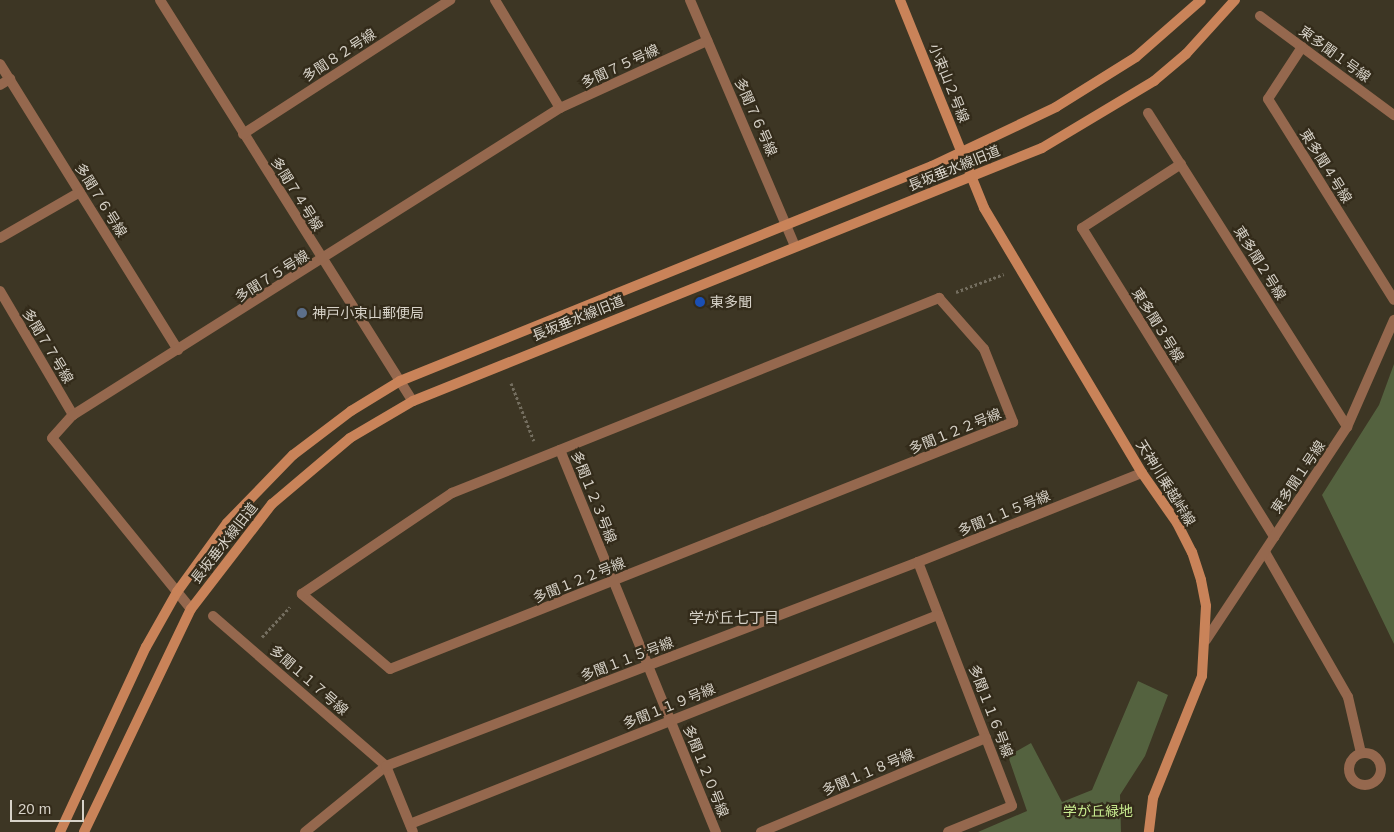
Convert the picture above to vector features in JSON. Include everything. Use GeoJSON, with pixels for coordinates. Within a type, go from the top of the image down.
{"type":"FeatureCollection","features":[{"type":"Feature","properties":{"kind":"street","name":"多聞７４号線"},"geometry":{"type":"LineString","coordinates":[[160,0],[322,261],[413,401]]}},
{"type":"Feature","properties":{"kind":"street","name":"多聞８２号線"},"geometry":{"type":"LineString","coordinates":[[243,134],[450,0]]}},
{"type":"Feature","properties":{"kind":"street"},"geometry":{"type":"LineString","coordinates":[[495,0],[560,108]]}},
{"type":"Feature","properties":{"kind":"street","name":"多聞７６号線"},"geometry":{"type":"LineString","coordinates":[[690,0],[788,224],[795,246]]}},
{"type":"Feature","properties":{"kind":"street","name":"小束山２号線"},"geometry":{"type":"LineString","coordinates":[[900,0],[972,177]]}},
{"type":"Feature","properties":{"kind":"street","name":"長坂垂水線旧道"},"geometry":{"type":"LineString","coordinates":[[60,832],[146,647],[177,592],[226,523],[292,455],[351,412],[400,381],[932,166],[1056,107],[1097,82],[1162,36],[1201,0]]}},
{"type":"Feature","properties":{"kind":"street","name":"長坂垂水線旧道"},"geometry":{"type":"LineString","coordinates":[[84,832],[191,609],[272,504],[350,438],[413,401],[1042,148],[1123,102],[1186,54],[1235,0]]}},
{"type":"Feature","properties":{"kind":"street","name":"東多聞１号線"},"geometry":{"type":"LineString","coordinates":[[1260,16],[1394,115]]}},
{"type":"Feature","properties":{"kind":"street","name":"多聞７５号線"},"geometry":{"type":"LineString","coordinates":[[191,609],[52,438],[73,415],[322,261],[560,108],[707,41]]}},
{"type":"Feature","properties":{"kind":"street","name":"東多聞４号線"},"geometry":{"type":"LineString","coordinates":[[1302,47],[1268,100],[1394,300]]}},
{"type":"Feature","properties":{"kind":"street","name":"多聞７６号線"},"geometry":{"type":"LineString","coordinates":[[0,64],[178,350]]}},
{"type":"Feature","properties":{"kind":"street"},"geometry":{"type":"LineString","coordinates":[[0,85],[10,79]]}},
{"type":"Feature","properties":{"kind":"street","name":"東多聞２号線"},"geometry":{"type":"LineString","coordinates":[[1148,112],[1348,427]]}},
{"type":"Feature","properties":{"kind":"street","name":"東多聞３号線"},"geometry":{"type":"LineString","coordinates":[[1181,164],[1082,228],[1274,537]]}},
{"type":"Feature","properties":{"kind":"street","name":"天神川乗越峠線"},"geometry":{"type":"LineString","coordinates":[[972,177],[984,208],[1142,473],[1177,524],[1192,552],[1206,606],[1206,640],[1198,685],[1153,798],[1149,832]]}},
{"type":"Feature","properties":{"kind":"street"},"geometry":{"type":"LineString","coordinates":[[0,238],[80,192]]}},
{"type":"Feature","properties":{"kind":"street","name":"多聞７７号線"},"geometry":{"type":"LineString","coordinates":[[0,291],[73,415]]}},
{"type":"Feature","properties":{"kind":"street"},"geometry":{"type":"LineString","coordinates":[[302,594],[452,494],[939,298]]}},
{"type":"Feature","properties":{"kind":"street","name":"多聞１２２号線"},"geometry":{"type":"LineString","coordinates":[[302,594],[390,669],[1013,422],[984,349],[939,298]]}},
{"type":"Feature","properties":{"kind":"street","name":"東多聞１号線"},"geometry":{"type":"LineString","coordinates":[[1206,640],[1348,427],[1394,320]]}},
{"type":"Feature","properties":{"kind":"street","name":"多聞１２３号線"},"geometry":{"type":"LineString","coordinates":[[560,450],[647,666]]}},
{"type":"Feature","properties":{"kind":"street","name":"多聞１１５号線"},"geometry":{"type":"LineString","coordinates":[[305,832],[386,766],[918,562],[1142,473]]}},
{"type":"Feature","properties":{"kind":"street"},"geometry":{"type":"LineString","coordinates":[[1265,552],[1348,697],[1361,753]]}},
{"type":"Feature","properties":{"kind":"street","name":"多聞１１６号線"},"geometry":{"type":"LineString","coordinates":[[918,562],[1012,806],[948,832]]}},
{"type":"Feature","properties":{"kind":"street","name":"多聞１１９号線"},"geometry":{"type":"LineString","coordinates":[[412,828],[670,721],[938,615]]}},
{"type":"Feature","properties":{"kind":"street","name":"多聞１１７号線"},"geometry":{"type":"LineString","coordinates":[[213,616],[386,766]]}},
{"type":"Feature","properties":{"kind":"street","name":"多聞１２０号線"},"geometry":{"type":"LineString","coordinates":[[647,666],[716,832]]}},
{"type":"Feature","properties":{"kind":"street","name":"多聞１１８号線"},"geometry":{"type":"LineString","coordinates":[[761,832],[986,738]]}},
{"type":"Feature","properties":{"kind":"street"},"geometry":{"type":"LineString","coordinates":[[386,766],[412,828]]}},
{"type":"Feature","properties":{"kind":"path"},"geometry":{"type":"LineString","coordinates":[[939,298],[1020,268]]}},
{"type":"Feature","properties":{"kind":"path"},"geometry":{"type":"LineString","coordinates":[[511,384],[540,458]]}},
{"type":"Feature","properties":{"kind":"path"},"geometry":{"type":"LineString","coordinates":[[252,649],[302,594]]}},
{"type":"Feature","properties":{"kind":"green space"},"geometry":{"type":"Polygon","coordinates":[[[1394,364],[1394,644],[1322,495],[1379,405],[1394,364]]]}},
{"type":"Feature","properties":{"kind":"green space","name":"学が丘緑地"},"geometry":{"type":"Polygon","coordinates":[[[1138,681],[1168,695],[1145,756],[1120,795],[1121,832],[978,832],[1027,811],[1008,756],[1031,743],[1062,802],[1092,790],[1138,681]]]}},
{"type":"Feature","properties":{"kind":"place","name":"東多聞"},"geometry":{"type":"Point","coordinates":[700,302]}},
{"type":"Feature","properties":{"kind":"place","name":"神戸小束山郵便局"},"geometry":{"type":"Point","coordinates":[302,313]}},
{"type":"Feature","properties":{"kind":"district","name":"学が丘七丁目"},"geometry":{"type":"Point","coordinates":[734,618]}}]}
